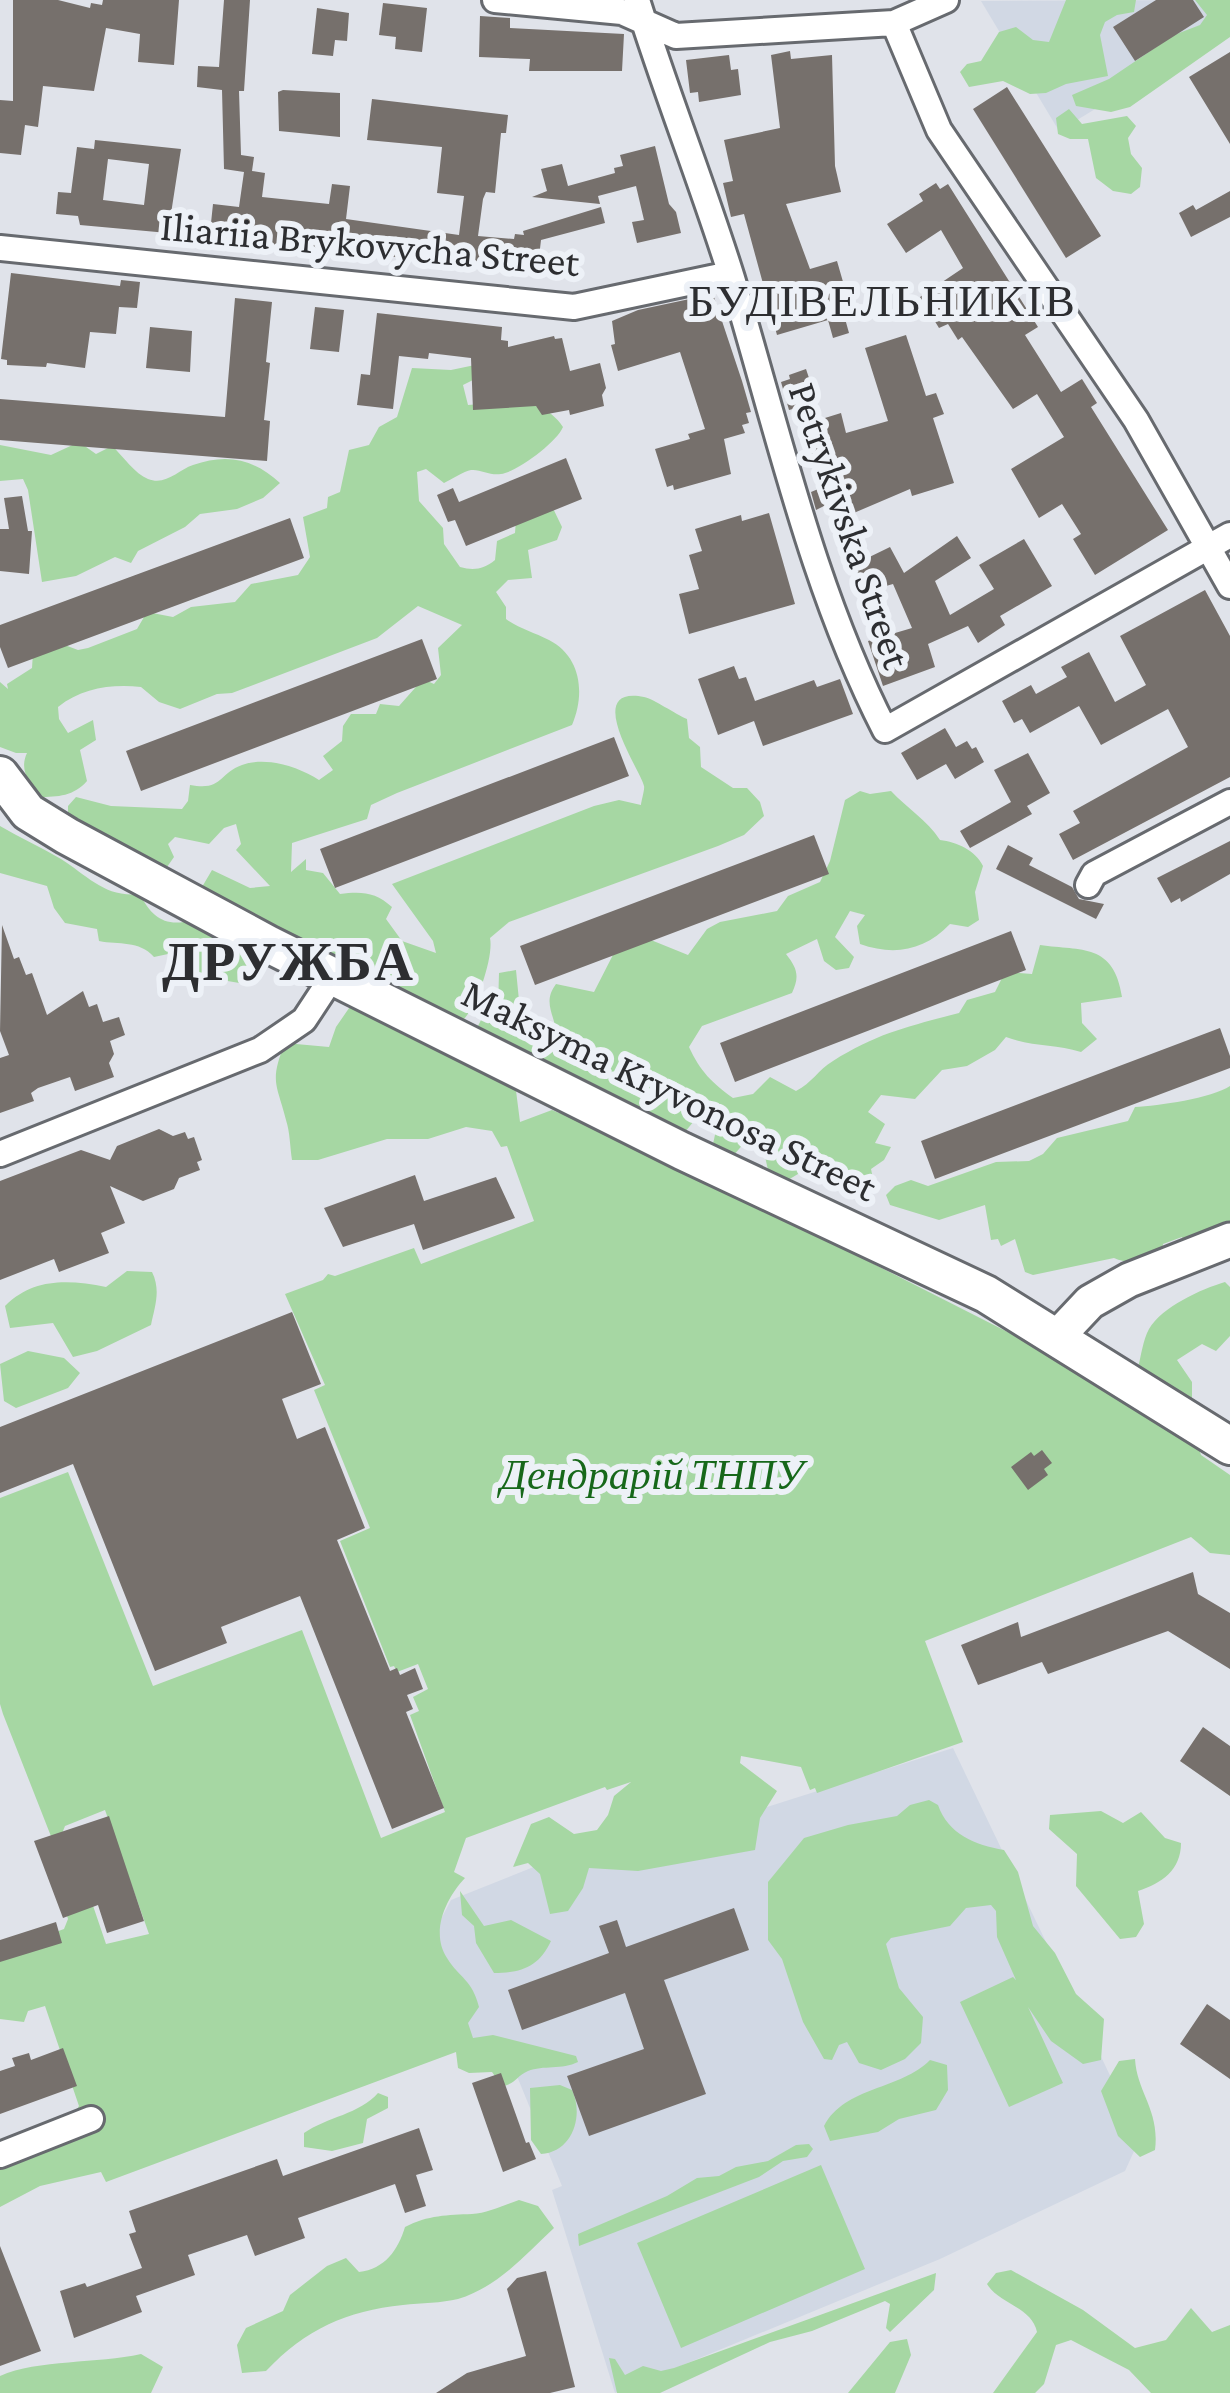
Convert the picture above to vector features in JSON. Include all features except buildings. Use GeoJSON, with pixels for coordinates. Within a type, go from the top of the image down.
{"type":"FeatureCollection","features":[{"type":"Feature","properties":{"kind":"main road","name":"Maksyma Kryvonosa Street"},"geometry":{"type":"LineString","coordinates":[[0,775],[14,813],[682,1151],[937,1269],[1058,1336],[1230,1446]]}},
{"type":"Feature","properties":{"kind":"main road"},"geometry":{"type":"LineString","coordinates":[[1058,1336],[1090,1302],[1129,1280],[1230,1240]]}},
{"type":"Feature","properties":{"kind":"street"},"geometry":{"type":"LineString","coordinates":[[495,0],[640,10],[676,36],[894,23],[946,0]]}},
{"type":"Feature","properties":{"kind":"street","name":"Petrykivska Street"},"geometry":{"type":"LineString","coordinates":[[640,10],[730,274],[798,507],[856,673],[885,730],[1219,541]]}},
{"type":"Feature","properties":{"kind":"street"},"geometry":{"type":"LineString","coordinates":[[894,23],[939,130],[1219,541],[1230,586]]}},
{"type":"Feature","properties":{"kind":"street","name":"Iliariia Brykovycha Street"},"geometry":{"type":"LineString","coordinates":[[0,248],[574,307],[730,274]]}},
{"type":"Feature","properties":{"kind":"street"},"geometry":{"type":"LineString","coordinates":[[1088,885],[1094,874],[1230,802]]}},
{"type":"Feature","properties":{"kind":"street"},"geometry":{"type":"LineString","coordinates":[[0,1154],[260,1050],[304,1020],[333,976]]}},
{"type":"Feature","properties":{"kind":"street"},"geometry":{"type":"LineString","coordinates":[[0,2155],[91,2119]]}},
{"type":"Feature","properties":{"kind":"shaded area"},"geometry":{"type":"Polygon","coordinates":[[[1230,0],[1230,27],[1059,131],[981,1],[1230,0]]]}},
{"type":"Feature","properties":{"kind":"shaded area"},"geometry":{"type":"Polygon","coordinates":[[[953,1748],[1140,2138],[1125,2171],[940,2259],[615,2393],[552,2190],[562,2186],[505,2047],[466,2063],[430,1940],[451,1900],[726,1790],[767,1807],[953,1748]]]}},
{"type":"Feature","properties":{"kind":"green space"},"geometry":{"type":"Polygon","coordinates":[[[1066,0],[1136,0],[1134,12],[1105,22],[1100,35],[1108,76],[1046,93],[1030,94],[1003,81],[969,87],[960,72],[967,64],[981,61],[999,32],[1016,27],[1033,40],[1049,42],[1066,0]]]}},
{"type":"Feature","properties":{"kind":"green space"},"geometry":{"type":"Polygon","coordinates":[[[1195,0],[1230,0],[1230,37],[1130,107],[1111,112],[1076,106],[1072,95],[1109,79],[1174,35],[1200,25],[1207,15],[1195,0]]]}},
{"type":"Feature","properties":{"kind":"green space"},"geometry":{"type":"Polygon","coordinates":[[[1069,109],[1082,124],[1127,116],[1136,126],[1128,138],[1131,154],[1142,168],[1140,187],[1131,194],[1113,191],[1096,178],[1088,139],[1058,134],[1056,118],[1069,109]]]}},
{"type":"Feature","properties":{"kind":"green space"},"geometry":{"type":"Polygon","coordinates":[[[475,365],[481,376],[463,385],[468,405],[532,405],[554,416],[563,427],[545,448],[508,472],[471,470],[444,483],[426,469],[417,472],[419,501],[443,528],[444,544],[460,567],[474,569],[495,560],[497,541],[515,533],[517,506],[549,500],[562,527],[557,540],[528,550],[532,578],[508,580],[496,592],[506,607],[506,619],[560,647],[574,666],[579,701],[572,725],[397,793],[371,805],[367,819],[292,843],[291,872],[306,859],[306,870],[323,873],[340,894],[380,898],[392,907],[386,919],[402,941],[436,953],[433,941],[392,884],[594,806],[619,800],[641,805],[644,786],[616,716],[617,704],[626,697],[648,698],[687,719],[689,738],[700,747],[701,767],[733,788],[747,788],[760,802],[764,816],[744,835],[718,846],[509,922],[490,938],[483,982],[462,1021],[209,898],[202,887],[212,870],[250,888],[270,886],[236,850],[241,844],[236,824],[224,828],[209,844],[175,837],[168,844],[174,857],[155,872],[68,816],[68,806],[76,797],[111,806],[182,809],[190,785],[215,784],[251,763],[282,764],[319,780],[333,770],[323,756],[342,741],[343,726],[351,714],[376,714],[380,704],[399,706],[423,679],[434,684],[441,675],[438,648],[462,625],[418,606],[377,638],[180,709],[159,702],[141,687],[108,687],[77,695],[58,707],[59,719],[68,733],[93,720],[96,740],[80,750],[87,781],[59,796],[39,797],[25,770],[27,753],[0,747],[0,682],[8,689],[7,684],[32,668],[33,652],[62,644],[88,648],[137,629],[147,612],[173,617],[191,607],[235,602],[251,584],[298,575],[310,557],[303,517],[327,508],[328,497],[340,492],[349,450],[369,445],[379,427],[397,417],[412,368],[451,370],[475,365]]]}},
{"type":"Feature","properties":{"kind":"green space"},"geometry":{"type":"Polygon","coordinates":[[[79,442],[96,454],[112,446],[138,473],[154,481],[205,461],[229,459],[260,468],[280,483],[263,498],[237,509],[200,514],[138,551],[131,563],[115,557],[76,576],[42,582],[28,490],[23,479],[0,481],[0,445],[51,455],[79,442]]]}},
{"type":"Feature","properties":{"kind":"green space"},"geometry":{"type":"Polygon","coordinates":[[[860,791],[891,791],[940,840],[975,855],[983,866],[975,892],[979,920],[968,927],[950,924],[908,949],[885,950],[860,944],[857,926],[865,915],[850,911],[835,937],[854,957],[849,968],[836,970],[824,961],[817,939],[786,954],[796,972],[792,993],[702,1026],[689,1047],[702,1070],[733,1098],[753,1094],[770,1077],[796,1091],[864,1044],[959,1013],[967,1000],[995,992],[1005,972],[1032,974],[1040,945],[1104,958],[1122,997],[1081,1003],[1082,1023],[1097,1039],[1081,1052],[1006,1037],[995,1050],[967,1066],[942,1070],[915,1099],[881,1095],[868,1112],[885,1124],[875,1143],[891,1147],[871,1169],[875,1189],[808,1168],[788,1180],[770,1179],[762,1143],[745,1142],[733,1156],[713,1144],[718,1121],[709,1116],[694,1121],[680,1138],[477,1028],[482,1018],[498,1008],[499,973],[516,970],[521,1021],[540,1034],[556,1037],[550,1004],[556,984],[594,992],[616,949],[646,938],[688,955],[707,929],[720,922],[777,911],[788,896],[820,882],[845,800],[860,791]]]}},
{"type":"Feature","properties":{"kind":"green space"},"geometry":{"type":"Polygon","coordinates":[[[0,826],[107,889],[140,894],[160,919],[192,920],[249,954],[245,984],[216,979],[204,984],[189,974],[192,959],[182,951],[154,957],[135,946],[99,941],[97,929],[65,923],[47,886],[0,873],[0,826]]]}},
{"type":"Feature","properties":{"kind":"green space","name":"Дендрарій ТНПУ"},"geometry":{"type":"Polygon","coordinates":[[[356,998],[514,1075],[520,1122],[569,1109],[1033,1345],[1195,1436],[1201,1455],[1230,1475],[1230,1555],[1210,1553],[1191,1537],[925,1641],[963,1742],[817,1793],[815,1788],[810,1790],[801,1767],[741,1756],[740,1763],[777,1791],[760,1818],[755,1850],[638,1871],[589,1868],[568,1911],[550,1914],[540,1874],[528,1863],[513,1867],[531,1824],[549,1817],[574,1834],[597,1830],[614,1796],[631,1782],[605,1787],[466,1838],[454,1872],[465,1878],[446,1905],[440,1937],[447,1958],[469,1985],[479,2007],[468,2023],[473,2038],[493,2035],[576,2056],[578,2062],[528,2071],[502,2086],[492,2072],[469,2073],[458,2068],[456,2052],[106,2182],[101,2172],[40,2186],[0,2207],[0,2162],[63,2130],[79,2106],[45,2006],[28,2011],[24,2022],[0,2019],[0,1952],[64,1929],[68,1919],[53,1867],[88,1891],[106,1944],[149,1934],[105,1810],[65,1826],[56,1849],[3,1714],[0,1498],[68,1472],[153,1686],[302,1630],[381,1838],[445,1812],[410,1715],[419,1711],[413,1697],[428,1689],[418,1664],[397,1672],[390,1667],[340,1541],[370,1528],[314,1390],[325,1385],[285,1294],[328,1274],[335,1276],[414,1248],[421,1264],[534,1221],[507,1146],[501,1147],[492,1131],[466,1127],[428,1139],[387,1139],[318,1160],[292,1160],[276,1083],[285,1043],[329,1047],[356,998]]]}},
{"type":"Feature","properties":{"kind":"green space"},"geometry":{"type":"Polygon","coordinates":[[[1230,1086],[1230,1234],[1185,1243],[1182,1237],[1139,1261],[1114,1258],[1033,1275],[1025,1272],[1015,1239],[1001,1246],[998,1239],[991,1240],[985,1205],[939,1220],[890,1205],[886,1195],[911,1180],[928,1186],[996,1162],[1029,1161],[1057,1138],[1128,1121],[1135,1107],[1198,1098],[1230,1086]]]}},
{"type":"Feature","properties":{"kind":"green space"},"geometry":{"type":"Polygon","coordinates":[[[127,1271],[152,1272],[157,1292],[151,1325],[73,1357],[53,1323],[10,1328],[5,1306],[28,1290],[66,1282],[106,1287],[127,1271]]]}},
{"type":"Feature","properties":{"kind":"green space"},"geometry":{"type":"Polygon","coordinates":[[[1225,1282],[1230,1287],[1230,1336],[1216,1351],[1202,1344],[1177,1360],[1192,1382],[1192,1403],[1138,1368],[1144,1343],[1149,1329],[1172,1306],[1225,1282]]]}},
{"type":"Feature","properties":{"kind":"green space"},"geometry":{"type":"Polygon","coordinates":[[[28,1351],[64,1358],[80,1373],[68,1388],[16,1408],[4,1401],[0,1364],[28,1351]]]}},
{"type":"Feature","properties":{"kind":"green space"},"geometry":{"type":"Polygon","coordinates":[[[929,1800],[964,1836],[1004,1850],[1018,1872],[1033,1926],[1055,1953],[1076,1994],[1104,2019],[1101,2060],[1083,2064],[1051,2041],[1028,2007],[1063,2083],[1009,2107],[960,2002],[1013,1977],[1016,1980],[997,1937],[996,1911],[991,1905],[966,1908],[950,1926],[891,1938],[886,1944],[899,1988],[923,2017],[921,2043],[905,2059],[881,2070],[859,2063],[847,2042],[839,2045],[832,2060],[824,2059],[803,2022],[782,1959],[768,1940],[768,1882],[804,1838],[897,1816],[910,1805],[929,1800]]]}},
{"type":"Feature","properties":{"kind":"green space"},"geometry":{"type":"Polygon","coordinates":[[[1101,1811],[1123,1823],[1141,1812],[1165,1838],[1181,1843],[1178,1861],[1169,1874],[1138,1891],[1144,1924],[1136,1937],[1120,1939],[1076,1886],[1077,1854],[1049,1829],[1050,1815],[1101,1811]]]}},
{"type":"Feature","properties":{"kind":"green space"},"geometry":{"type":"Polygon","coordinates":[[[460,1891],[484,1926],[511,1920],[551,1941],[541,1957],[528,1967],[494,1973],[476,1943],[474,1926],[462,1915],[460,1891]]]}},
{"type":"Feature","properties":{"kind":"green space"},"geometry":{"type":"Polygon","coordinates":[[[1135,2059],[1156,2136],[1155,2150],[1140,2157],[1118,2136],[1101,2091],[1119,2061],[1135,2059]]]}},
{"type":"Feature","properties":{"kind":"green space"},"geometry":{"type":"Polygon","coordinates":[[[930,2060],[947,2065],[948,2090],[936,2110],[899,2119],[878,2132],[830,2141],[824,2126],[845,2103],[930,2060]]]}},
{"type":"Feature","properties":{"kind":"green space"},"geometry":{"type":"Polygon","coordinates":[[[560,2085],[572,2090],[576,2121],[561,2147],[541,2154],[531,2140],[530,2088],[560,2085]]]}},
{"type":"Feature","properties":{"kind":"green space"},"geometry":{"type":"Polygon","coordinates":[[[378,2093],[388,2097],[388,2108],[367,2119],[363,2143],[332,2151],[304,2147],[304,2133],[362,2106],[378,2093]]]}},
{"type":"Feature","properties":{"kind":"green space"},"geometry":{"type":"Polygon","coordinates":[[[809,2144],[813,2149],[807,2157],[783,2161],[759,2177],[579,2246],[578,2234],[697,2178],[719,2176],[809,2144]]]}},
{"type":"Feature","properties":{"kind":"green space"},"geometry":{"type":"Polygon","coordinates":[[[821,2165],[865,2269],[681,2348],[637,2243],[821,2165]]]}},
{"type":"Feature","properties":{"kind":"green space"},"geometry":{"type":"Polygon","coordinates":[[[519,2200],[538,2206],[554,2228],[486,2287],[458,2299],[345,2317],[312,2333],[266,2371],[242,2373],[237,2345],[246,2328],[283,2311],[290,2295],[327,2266],[346,2258],[359,2272],[368,2270],[389,2257],[405,2227],[413,2223],[484,2212],[519,2200]]]}},
{"type":"Feature","properties":{"kind":"green space"},"geometry":{"type":"Polygon","coordinates":[[[1011,2270],[1083,2310],[1135,2348],[1166,2340],[1191,2308],[1212,2332],[1230,2325],[1230,2393],[1151,2393],[1129,2370],[1071,2340],[1056,2345],[1044,2384],[1035,2393],[993,2393],[1037,2332],[1029,2317],[987,2284],[996,2273],[1011,2270]]]}},
{"type":"Feature","properties":{"kind":"green space"},"geometry":{"type":"Polygon","coordinates":[[[936,2273],[934,2290],[890,2332],[886,2328],[890,2304],[885,2301],[812,2331],[770,2342],[660,2393],[617,2393],[609,2358],[615,2359],[625,2375],[643,2366],[661,2371],[674,2368],[936,2273]]]}},
{"type":"Feature","properties":{"kind":"green space"},"geometry":{"type":"Polygon","coordinates":[[[907,2339],[911,2355],[895,2393],[848,2393],[890,2342],[907,2339]]]}},
{"type":"Feature","properties":{"kind":"green space"},"geometry":{"type":"Polygon","coordinates":[[[141,2354],[163,2367],[151,2393],[0,2393],[0,2376],[15,2371],[141,2354]]]}},
{"type":"Feature","properties":{"kind":"district","name":"БУДІВЕЛЬНИКІВ"},"geometry":{"type":"Point","coordinates":[883,300]}},
{"type":"Feature","properties":{"kind":"district","name":"ДРУЖБА"},"geometry":{"type":"Point","coordinates":[289,961]}}]}
